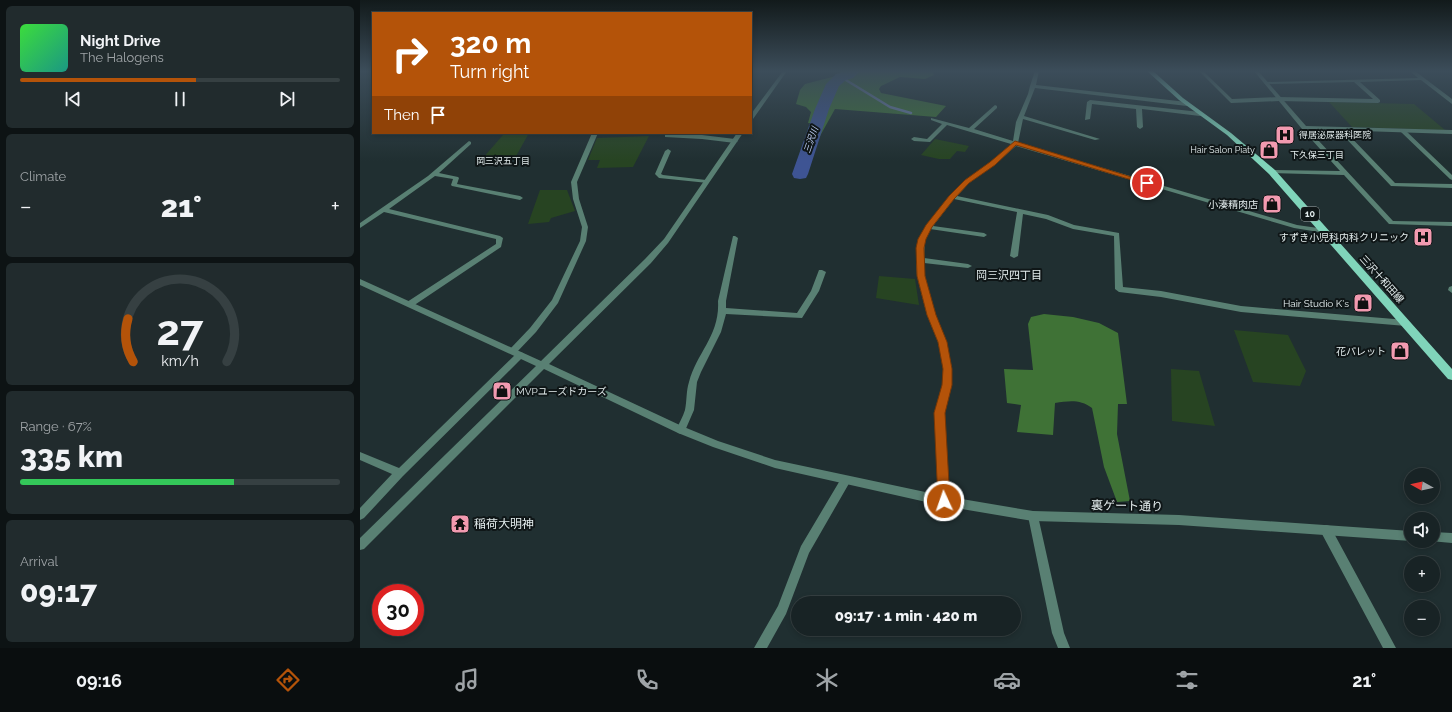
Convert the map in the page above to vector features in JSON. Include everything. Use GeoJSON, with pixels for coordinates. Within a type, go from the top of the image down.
{"type":"FeatureCollection","features":[{"type":"Feature","properties":{"kind":"main road","name":"三沢十和田線"},"geometry":{"type":"LineString","coordinates":[[1184,101],[1229,134],[1272,172],[1452,376]]}},
{"type":"Feature","properties":{"kind":"street"},"geometry":{"type":"LineString","coordinates":[[752,117],[763,101]]}},
{"type":"Feature","properties":{"kind":"street"},"geometry":{"type":"LineString","coordinates":[[944,501],[939,413],[947,385],[948,369],[942,342],[932,315],[921,276],[920,260],[922,239],[928,227],[952,197],[967,182],[992,164],[1015,143],[1021,117],[1028,101]]}},
{"type":"Feature","properties":{"kind":"street"},"geometry":{"type":"LineString","coordinates":[[1163,101],[1187,104]]}},
{"type":"Feature","properties":{"kind":"street"},"geometry":{"type":"LineString","coordinates":[[1281,101],[1391,223],[1452,224]]}},
{"type":"Feature","properties":{"kind":"street"},"geometry":{"type":"LineString","coordinates":[[1087,119],[1090,102],[1200,114]]}},
{"type":"Feature","properties":{"kind":"street"},"geometry":{"type":"LineString","coordinates":[[970,130],[995,107]]}},
{"type":"Feature","properties":{"kind":"street"},"geometry":{"type":"LineString","coordinates":[[1139,107],[1140,127]]}},
{"type":"Feature","properties":{"kind":"street"},"geometry":{"type":"LineString","coordinates":[[1021,117],[1097,139]]}},
{"type":"Feature","properties":{"kind":"street"},"geometry":{"type":"LineString","coordinates":[[933,119],[1296,227],[1325,231]]}},
{"type":"Feature","properties":{"kind":"street"},"geometry":{"type":"LineString","coordinates":[[914,138],[928,141],[946,123]]}},
{"type":"Feature","properties":{"kind":"street"},"geometry":{"type":"LineString","coordinates":[[1304,128],[1452,132]]}},
{"type":"Feature","properties":{"kind":"street"},"geometry":{"type":"LineString","coordinates":[[1340,129],[1393,184],[1452,186]]}},
{"type":"Feature","properties":{"kind":"street"},"geometry":{"type":"LineString","coordinates":[[1403,131],[1452,178]]}},
{"type":"Feature","properties":{"kind":"street"},"geometry":{"type":"LineString","coordinates":[[360,515],[516,353],[555,301],[583,241],[585,227],[576,199],[574,182],[595,134]]}},
{"type":"Feature","properties":{"kind":"street"},"geometry":{"type":"LineString","coordinates":[[360,545],[648,261],[666,241],[739,134]]}},
{"type":"Feature","properties":{"kind":"street"},"geometry":{"type":"LineString","coordinates":[[667,136],[734,141]]}},
{"type":"Feature","properties":{"kind":"street"},"geometry":{"type":"LineString","coordinates":[[360,226],[435,174],[452,161],[469,143]]}},
{"type":"Feature","properties":{"kind":"street"},"geometry":{"type":"LineString","coordinates":[[668,151],[658,174],[661,177],[706,182]]}},
{"type":"Feature","properties":{"kind":"street"},"geometry":{"type":"LineString","coordinates":[[1272,172],[1345,173]]}},
{"type":"Feature","properties":{"kind":"street"},"geometry":{"type":"LineString","coordinates":[[435,174],[456,178],[454,185],[520,198]]}},
{"type":"Feature","properties":{"kind":"street"},"geometry":{"type":"LineString","coordinates":[[952,197],[1048,217],[1073,227],[1117,234],[1119,289],[1161,294],[1241,309],[1406,323]]}},
{"type":"Feature","properties":{"kind":"street"},"geometry":{"type":"LineString","coordinates":[[384,210],[500,238],[499,245],[410,304]]}},
{"type":"Feature","properties":{"kind":"street"},"geometry":{"type":"LineString","coordinates":[[1014,256],[1020,212]]}},
{"type":"Feature","properties":{"kind":"street"},"geometry":{"type":"LineString","coordinates":[[928,227],[984,235]]}},
{"type":"Feature","properties":{"kind":"street"},"geometry":{"type":"LineString","coordinates":[[681,430],[688,412],[693,382],[720,326],[724,311],[722,302],[735,238]]}},
{"type":"Feature","properties":{"kind":"street"},"geometry":{"type":"LineString","coordinates":[[920,260],[968,266]]}},
{"type":"Feature","properties":{"kind":"street"},"geometry":{"type":"LineString","coordinates":[[724,311],[799,316],[815,291],[822,272]]}},
{"type":"Feature","properties":{"kind":"street","name":"裏ゲート通り"},"geometry":{"type":"LineString","coordinates":[[360,282],[681,430],[716,444],[775,464],[944,501],[1033,516],[1179,520],[1404,536]]}},
{"type":"Feature","properties":{"kind":"street"},"geometry":{"type":"LineString","coordinates":[[360,456],[400,473]]}},
{"type":"Feature","properties":{"kind":"street"},"geometry":{"type":"LineString","coordinates":[[760,648],[782,610],[805,550],[846,480]]}},
{"type":"Feature","properties":{"kind":"street"},"geometry":{"type":"LineString","coordinates":[[1033,516],[1058,633],[1064,648]]}},
{"type":"Feature","properties":{"kind":"street"},"geometry":{"type":"LineString","coordinates":[[1326,530],[1390,648]]}},
{"type":"Feature","properties":{"kind":"street"},"geometry":{"type":"LineString","coordinates":[[1440,537],[1452,538]]}},
{"type":"Feature","properties":{"kind":"green space"},"geometry":{"type":"Polygon","coordinates":[[[797,101],[922,101],[946,106],[936,117],[835,109],[820,136],[815,135],[819,124],[808,123],[811,112],[806,107],[796,104],[797,101]]]}},
{"type":"Feature","properties":{"kind":"green space"},"geometry":{"type":"Polygon","coordinates":[[[1329,102],[1414,104],[1445,130],[1352,127],[1329,102]]]}},
{"type":"Feature","properties":{"kind":"green space"},"geometry":{"type":"Polygon","coordinates":[[[528,134],[515,158],[482,159],[503,135],[528,134]]]}},
{"type":"Feature","properties":{"kind":"green space"},"geometry":{"type":"Polygon","coordinates":[[[649,136],[633,167],[597,168],[600,160],[588,160],[597,138],[649,136]]]}},
{"type":"Feature","properties":{"kind":"green space"},"geometry":{"type":"Polygon","coordinates":[[[935,139],[969,146],[965,152],[957,151],[950,159],[939,159],[921,155],[935,139]]]}},
{"type":"Feature","properties":{"kind":"green space"},"geometry":{"type":"Polygon","coordinates":[[[540,190],[567,190],[575,211],[551,218],[549,222],[528,224],[540,190]]]}},
{"type":"Feature","properties":{"kind":"green space"},"geometry":{"type":"Polygon","coordinates":[[[879,276],[915,279],[919,305],[876,298],[879,276]]]}},
{"type":"Feature","properties":{"kind":"green space"},"geometry":{"type":"Polygon","coordinates":[[[1044,314],[1073,317],[1099,323],[1118,333],[1127,404],[1118,404],[1117,434],[1130,501],[1117,502],[1104,467],[1092,408],[1088,405],[1074,401],[1055,403],[1053,435],[1017,432],[1021,405],[1007,403],[1004,369],[1033,370],[1028,324],[1031,317],[1044,314]]]}},
{"type":"Feature","properties":{"kind":"green space"},"geometry":{"type":"Polygon","coordinates":[[[1234,330],[1288,335],[1306,371],[1300,386],[1253,382],[1234,330]]]}},
{"type":"Feature","properties":{"kind":"green space"},"geometry":{"type":"Polygon","coordinates":[[[1171,369],[1199,371],[1215,426],[1172,421],[1171,369]]]}},
{"type":"Feature","properties":{"kind":"waterway","name":"三沢川"},"geometry":{"type":"LineString","coordinates":[[800,174],[825,101]]}},
{"type":"Feature","properties":{"kind":"waterway"},"geometry":{"type":"LineString","coordinates":[[881,101],[890,107],[911,113]]}},
{"type":"Feature","properties":{"kind":"place","name":"得居泌尿器科医院"},"geometry":{"type":"Point","coordinates":[1285,135]}},
{"type":"Feature","properties":{"kind":"place","name":"Hair Salon Piaty"},"geometry":{"type":"Point","coordinates":[1269,150]}},
{"type":"Feature","properties":{"kind":"place","name":"小湊精肉店"},"geometry":{"type":"Point","coordinates":[1272,204]}},
{"type":"Feature","properties":{"kind":"place","name":"すずき小児科内科クリニック"},"geometry":{"type":"Point","coordinates":[1423,237]}},
{"type":"Feature","properties":{"kind":"place","name":"Hair Studio K's"},"geometry":{"type":"Point","coordinates":[1363,303]}},
{"type":"Feature","properties":{"kind":"place","name":"花パレット"},"geometry":{"type":"Point","coordinates":[1400,351]}},
{"type":"Feature","properties":{"kind":"place","name":"MVPユーズドカーズ"},"geometry":{"type":"Point","coordinates":[502,391]}},
{"type":"Feature","properties":{"kind":"place","name":"稲荷大明神"},"geometry":{"type":"Point","coordinates":[460,524]}},
{"type":"Feature","properties":{"kind":"district","name":"下久保三丁目"},"geometry":{"type":"Point","coordinates":[1317,155]}},
{"type":"Feature","properties":{"kind":"district","name":"岡三沢五丁目"},"geometry":{"type":"Point","coordinates":[503,161]}},
{"type":"Feature","properties":{"kind":"district","name":"岡三沢四丁目"},"geometry":{"type":"Point","coordinates":[1009,275]}},
{"type":"Feature","properties":{"kind":"route"},"geometry":{"type":"LineString","coordinates":[[944,501],[939,413],[947,385],[948,369],[942,342],[932,315],[921,276],[920,248],[922,239],[928,227],[952,197],[967,182],[992,164],[1015,143],[1147,183]]}}]}
